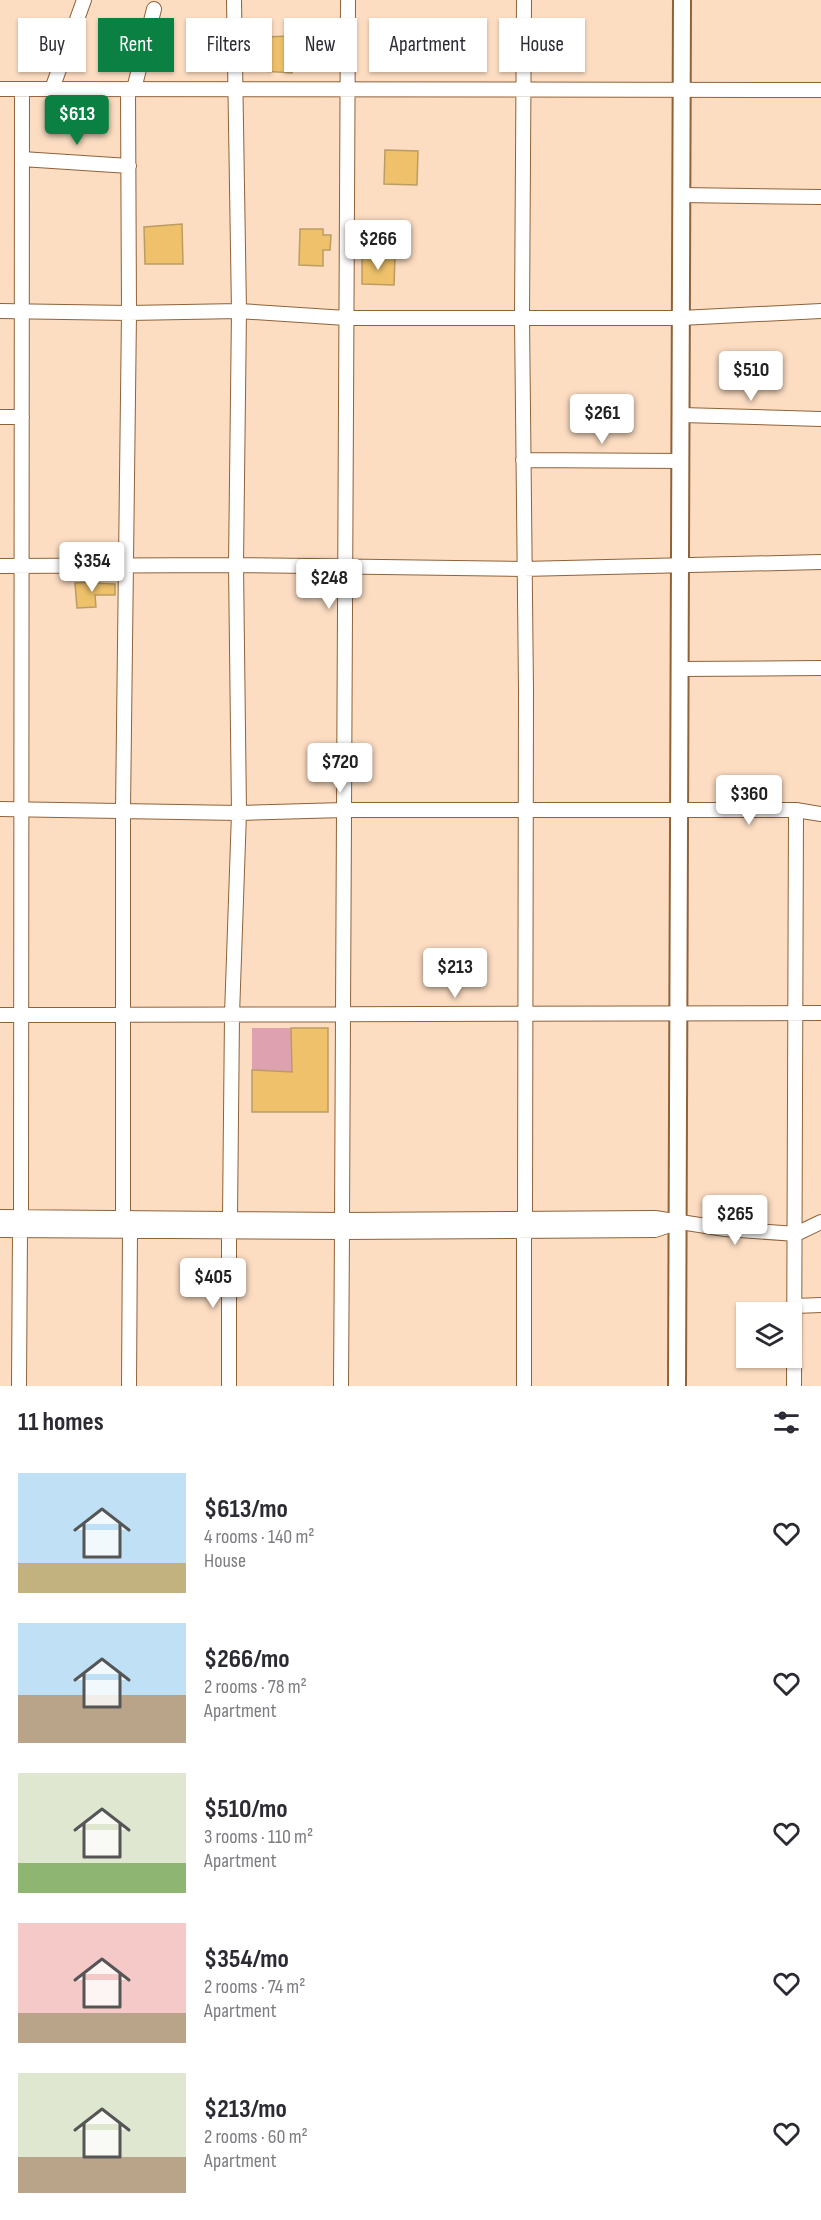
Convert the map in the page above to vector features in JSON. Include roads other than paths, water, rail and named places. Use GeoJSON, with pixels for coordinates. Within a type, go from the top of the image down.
{"type":"FeatureCollection","features":[{"type":"Feature","properties":{"kind":"street"},"geometry":{"type":"LineString","coordinates":[[51,89],[84,0]]}},
{"type":"Feature","properties":{"kind":"street"},"geometry":{"type":"LineString","coordinates":[[229,1386],[232,1014],[239,813],[236,565],[239,311],[234,0]]}},
{"type":"Feature","properties":{"kind":"street"},"geometry":{"type":"LineString","coordinates":[[341,1386],[348,0]]}},
{"type":"Feature","properties":{"kind":"street"},"geometry":{"type":"LineString","coordinates":[[524,0],[522,91],[525,811],[524,1386]]}},
{"type":"Feature","properties":{"kind":"street"},"geometry":{"type":"LineString","coordinates":[[677,1386],[682,0]]}},
{"type":"Feature","properties":{"kind":"street"},"geometry":{"type":"LineString","coordinates":[[129,1386],[123,1015],[123,810],[129,165],[131,89],[154,9]]}},
{"type":"Feature","properties":{"kind":"street"},"geometry":{"type":"LineString","coordinates":[[0,89],[821,90]]}},
{"type":"Feature","properties":{"kind":"street"},"geometry":{"type":"LineString","coordinates":[[19,1386],[23,567],[22,89]]}},
{"type":"Feature","properties":{"kind":"street"},"geometry":{"type":"LineString","coordinates":[[22,159],[129,165]]}},
{"type":"Feature","properties":{"kind":"street"},"geometry":{"type":"LineString","coordinates":[[681,195],[821,197]]}},
{"type":"Feature","properties":{"kind":"street"},"geometry":{"type":"LineString","coordinates":[[0,311],[129,313],[239,311],[346,318],[681,318],[821,311]]}},
{"type":"Feature","properties":{"kind":"street"},"geometry":{"type":"LineString","coordinates":[[681,415],[821,419]]}},
{"type":"Feature","properties":{"kind":"street"},"geometry":{"type":"LineString","coordinates":[[0,417],[22,417]]}},
{"type":"Feature","properties":{"kind":"street"},"geometry":{"type":"LineString","coordinates":[[523,460],[681,461]]}},
{"type":"Feature","properties":{"kind":"street"},"geometry":{"type":"LineString","coordinates":[[0,567],[236,565],[523,569],[821,562]]}},
{"type":"Feature","properties":{"kind":"street"},"geometry":{"type":"LineString","coordinates":[[680,669],[821,668]]}},
{"type":"Feature","properties":{"kind":"street"},"geometry":{"type":"LineString","coordinates":[[0,809],[239,813],[344,810],[796,810],[821,814]]}},
{"type":"Feature","properties":{"kind":"street"},"geometry":{"type":"LineString","coordinates":[[795,1302],[796,810]]}},
{"type":"Feature","properties":{"kind":"street"},"geometry":{"type":"LineString","coordinates":[[0,1015],[821,1013]]}},
{"type":"Feature","properties":{"kind":"street"},"geometry":{"type":"LineString","coordinates":[[0,1217],[20,1224]]}},
{"type":"Feature","properties":{"kind":"street"},"geometry":{"type":"LineString","coordinates":[[0,1230],[20,1224],[525,1225],[655,1218],[725,1229],[796,1234],[821,1222]]}},
{"type":"Feature","properties":{"kind":"street"},"geometry":{"type":"LineString","coordinates":[[802,1306],[821,1305]]}},
{"type":"Feature","properties":{"kind":"street"},"geometry":{"type":"LineString","coordinates":[[794,1368],[794,1386]]}}]}
